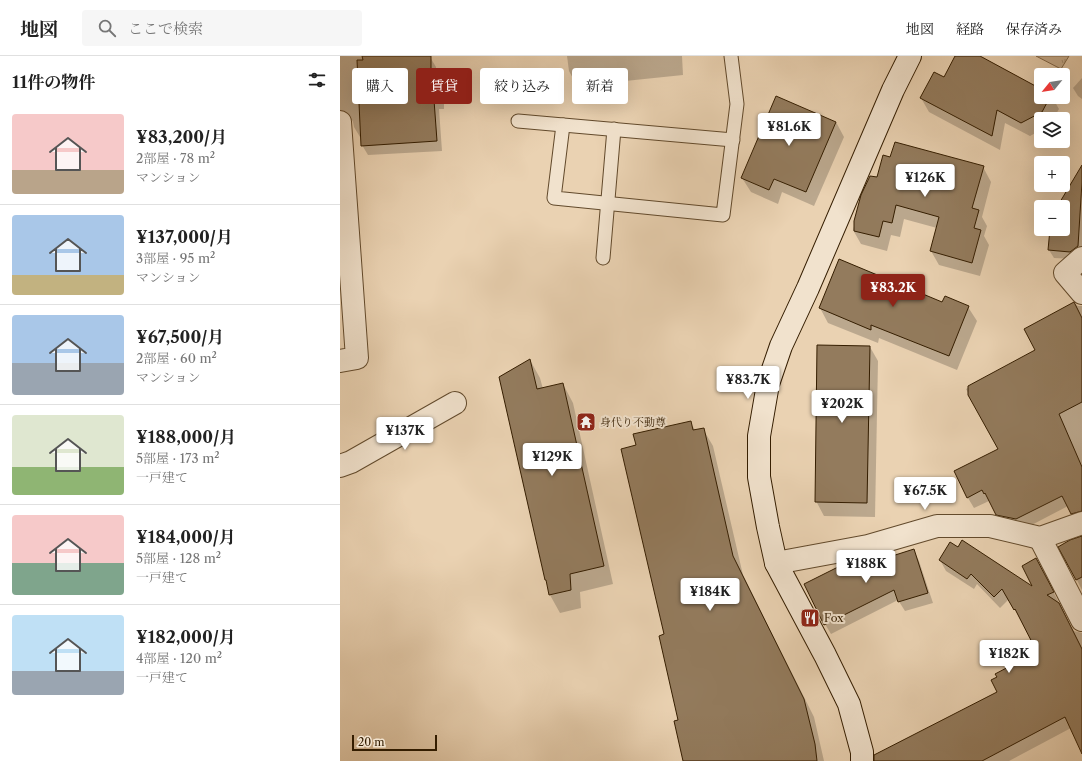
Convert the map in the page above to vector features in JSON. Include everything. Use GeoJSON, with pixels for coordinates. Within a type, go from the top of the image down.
{"type":"FeatureCollection","features":[{"type":"Feature","properties":{"kind":"street"},"geometry":{"type":"LineString","coordinates":[[862,761],[862,752],[850,704],[776,563],[759,477],[759,436],[768,384],[781,346],[808,288],[893,90],[910,56]]}},
{"type":"Feature","properties":{"kind":"street"},"geometry":{"type":"LineString","coordinates":[[340,122],[357,358],[340,360]]}},
{"type":"Feature","properties":{"kind":"street"},"geometry":{"type":"LineString","coordinates":[[1082,258],[1065,274],[1082,294]]}},
{"type":"Feature","properties":{"kind":"street"},"geometry":{"type":"LineString","coordinates":[[340,466],[351,462],[455,403]]}},
{"type":"Feature","properties":{"kind":"street"},"geometry":{"type":"LineString","coordinates":[[776,563],[868,546],[937,526],[990,526],[1040,538],[1082,523]]}},
{"type":"Feature","properties":{"kind":"street"},"geometry":{"type":"LineString","coordinates":[[1040,538],[1082,620]]}},
{"type":"Feature","properties":{"kind":"lane"},"geometry":{"type":"LineString","coordinates":[[563,125],[554,198],[722,215],[737,104],[730,56]]}},
{"type":"Feature","properties":{"kind":"lane"},"geometry":{"type":"LineString","coordinates":[[518,121],[733,140]]}},
{"type":"Feature","properties":{"kind":"lane"},"geometry":{"type":"LineString","coordinates":[[603,258],[614,129]]}},
{"type":"Feature","properties":{"kind":"green space"},"geometry":{"type":"Polygon","coordinates":[[[1036,56],[1069,56],[1062,68],[1036,56]]]}},
{"type":"Feature","properties":{"kind":"building"},"geometry":{"type":"Polygon","coordinates":[[[362,56],[431,56],[431,68],[416,68],[416,104],[434,104],[437,141],[361,146],[359,104],[408,104],[408,68],[357,68],[357,60],[363,60],[362,56]]]}},
{"type":"Feature","properties":{"kind":"building"},"geometry":{"type":"Polygon","coordinates":[[[955,56],[980,56],[1034,85],[1034,104],[1046,104],[1042,112],[1034,112],[1034,116],[1021,123],[997,110],[992,136],[920,98],[934,72],[944,77],[955,56]]]}},
{"type":"Feature","properties":{"kind":"building"},"geometry":{"type":"Polygon","coordinates":[[[776,96],[836,122],[806,192],[774,179],[769,190],[741,178],[776,96]]]}},
{"type":"Feature","properties":{"kind":"building"},"geometry":{"type":"Polygon","coordinates":[[[895,142],[984,166],[972,208],[979,210],[974,228],[981,230],[972,263],[930,251],[939,217],[896,205],[892,223],[883,221],[879,237],[854,231],[854,221],[861,195],[870,176],[877,177],[883,155],[890,157],[895,142]]]}},
{"type":"Feature","properties":{"kind":"building"},"geometry":{"type":"Polygon","coordinates":[[[1082,165],[1078,246],[1070,252],[1048,250],[1049,236],[1070,236],[1070,200],[1061,200],[1066,192],[1070,192],[1070,185],[1082,165]]]}},
{"type":"Feature","properties":{"kind":"building"},"geometry":{"type":"Polygon","coordinates":[[[839,259],[942,302],[945,296],[969,306],[949,356],[871,325],[871,330],[819,308],[839,259]]]}},
{"type":"Feature","properties":{"kind":"building"},"geometry":{"type":"Polygon","coordinates":[[[1074,302],[1082,318],[1082,402],[1059,414],[1082,467],[1082,511],[1071,514],[1062,496],[1016,519],[996,515],[982,490],[967,498],[954,471],[998,449],[968,395],[968,386],[1035,350],[1024,329],[1074,302]]]}},
{"type":"Feature","properties":{"kind":"building"},"geometry":{"type":"Polygon","coordinates":[[[817,345],[870,346],[867,503],[815,502],[817,345]]]}},
{"type":"Feature","properties":{"kind":"building"},"geometry":{"type":"Polygon","coordinates":[[[530,359],[537,389],[563,383],[604,566],[570,574],[571,590],[549,595],[499,377],[530,359]]]}},
{"type":"Feature","properties":{"kind":"building"},"geometry":{"type":"Polygon","coordinates":[[[691,421],[693,430],[704,428],[733,556],[804,699],[815,744],[817,761],[683,761],[674,721],[678,720],[659,636],[664,634],[621,449],[636,445],[633,434],[691,421]]]}},
{"type":"Feature","properties":{"kind":"building"},"geometry":{"type":"Polygon","coordinates":[[[1082,536],[1082,577],[1076,580],[1058,547],[1070,540],[1082,536]]]}},
{"type":"Feature","properties":{"kind":"building"},"geometry":{"type":"Polygon","coordinates":[[[962,540],[1032,586],[1022,566],[1036,558],[1054,592],[1047,595],[1059,603],[1082,649],[1082,754],[1065,717],[982,761],[874,761],[874,755],[997,692],[991,680],[997,677],[995,674],[1037,652],[1015,609],[1014,610],[1002,589],[994,597],[971,574],[967,579],[939,560],[950,542],[958,547],[962,540]]]}},
{"type":"Feature","properties":{"kind":"building"},"geometry":{"type":"Polygon","coordinates":[[[914,549],[928,593],[898,602],[894,590],[824,625],[804,584],[846,563],[888,553],[889,557],[914,549]]]}},
{"type":"Feature","properties":{"kind":"place","name":"身代り不動尊"},"geometry":{"type":"Point","coordinates":[586,422]}},
{"type":"Feature","properties":{"kind":"place","name":"Fox"},"geometry":{"type":"Point","coordinates":[810,618]}}]}
